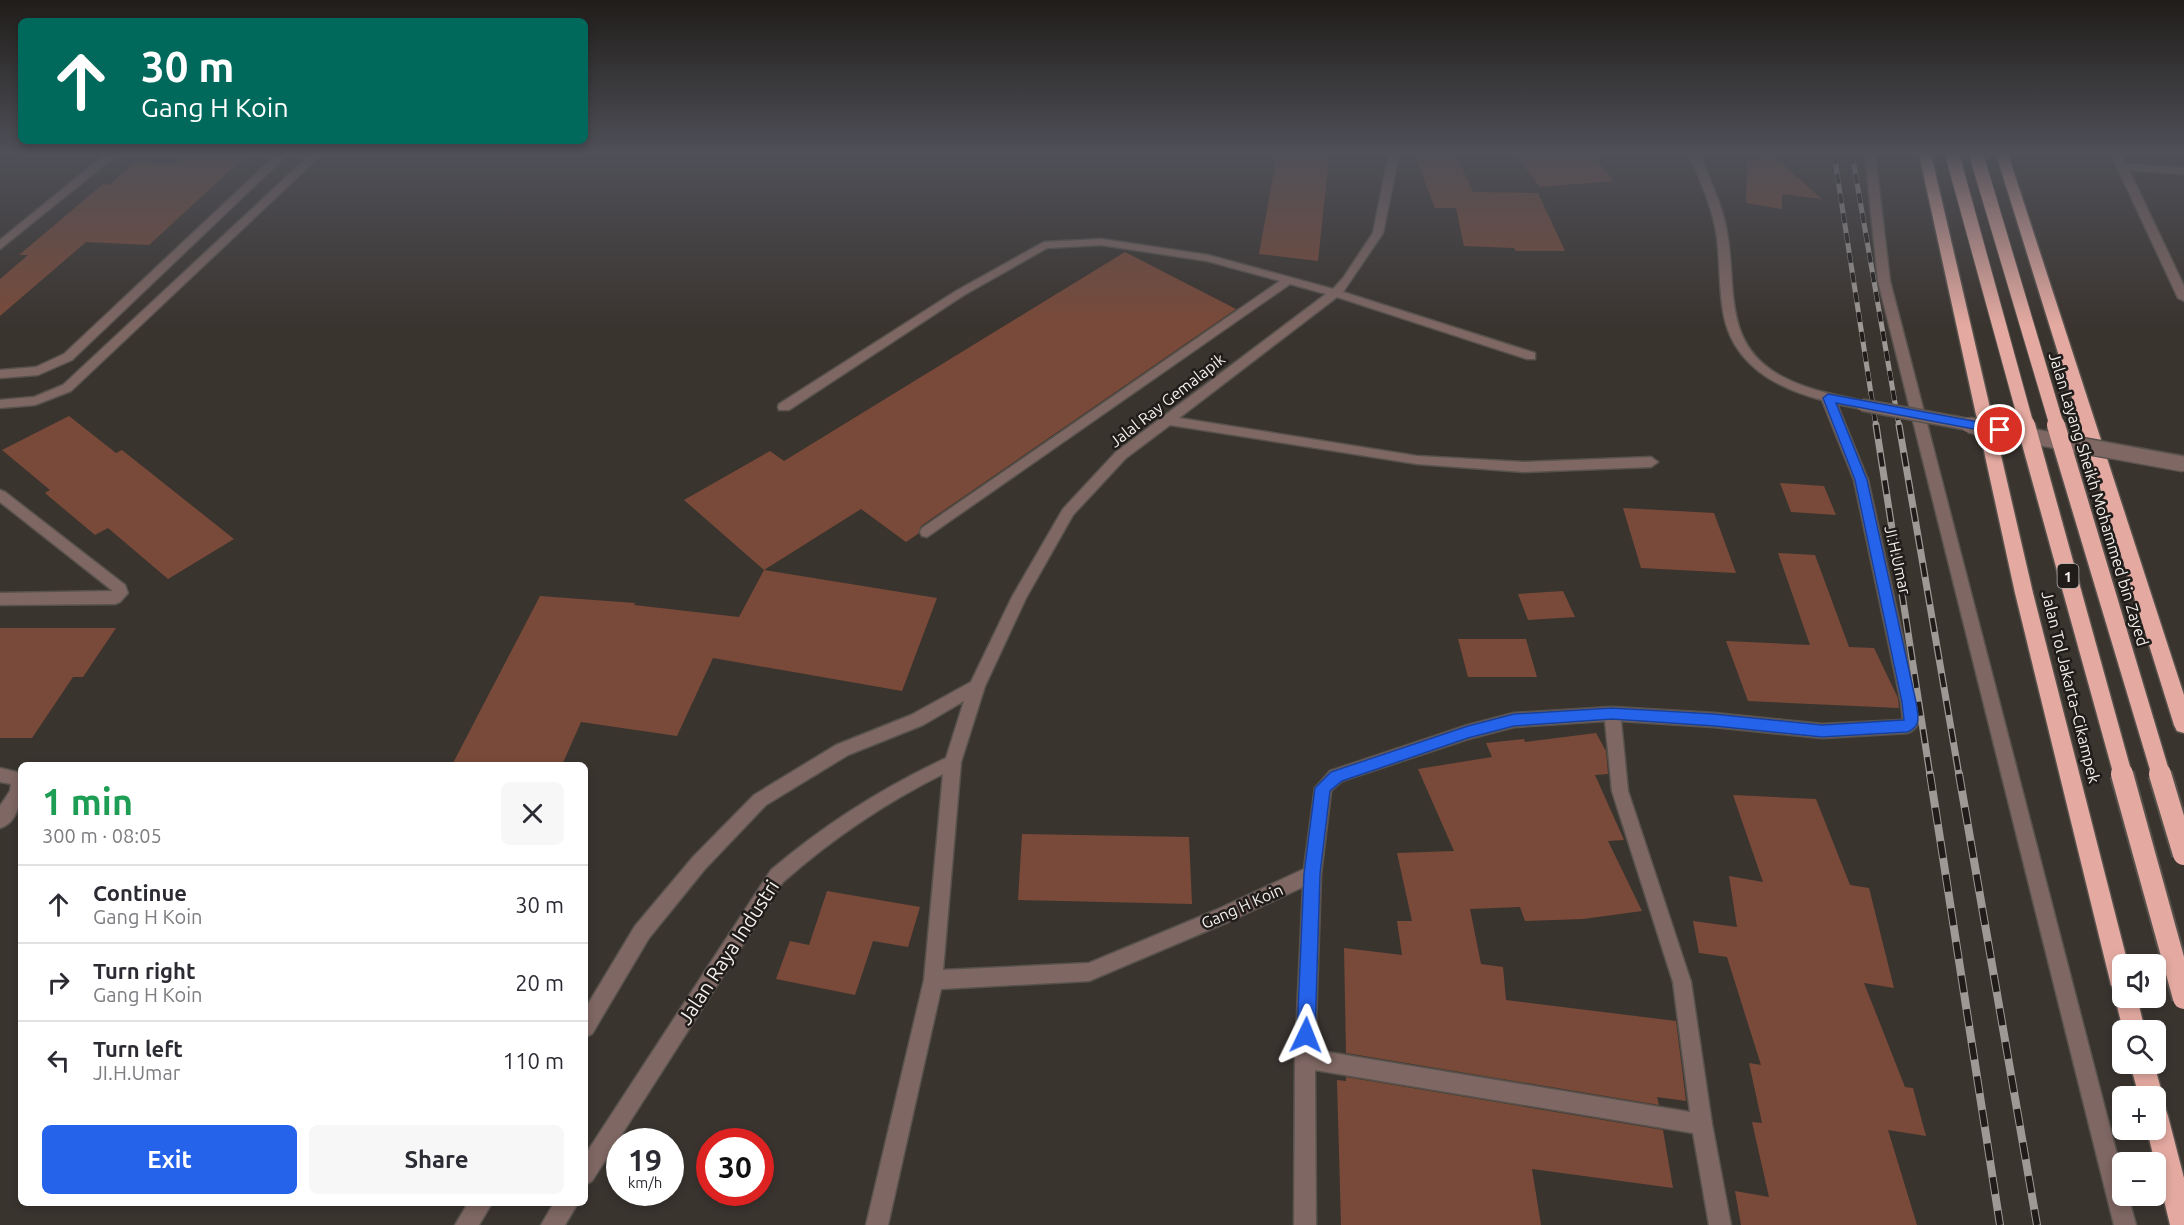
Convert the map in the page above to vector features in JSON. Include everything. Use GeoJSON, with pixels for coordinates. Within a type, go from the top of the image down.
{"type":"FeatureCollection","features":[{"type":"Feature","properties":{"kind":"highway","name":"Jalan Tol Jakarta–Cikampek"},"geometry":{"type":"LineString","coordinates":[[1938,211],[2024,593],[2114,954]]}},
{"type":"Feature","properties":{"kind":"highway","name":"1"},"geometry":{"type":"LineString","coordinates":[[1968,211],[2184,998]]}},
{"type":"Feature","properties":{"kind":"highway","name":"Jalan Layang Sheikh Mohammed bin Zayed"},"geometry":{"type":"LineString","coordinates":[[1993,211],[2184,854]]}},
{"type":"Feature","properties":{"kind":"highway"},"geometry":{"type":"LineString","coordinates":[[2020,211],[2184,725]]}},
{"type":"Feature","properties":{"kind":"highway"},"geometry":{"type":"LineString","coordinates":[[2162,1140],[2183,1225]]}},
{"type":"Feature","properties":{"kind":"street"},"geometry":{"type":"LineString","coordinates":[[0,246],[42,211]]}},
{"type":"Feature","properties":{"kind":"street"},"geometry":{"type":"LineString","coordinates":[[4,374],[38,371],[68,357],[222,211]]}},
{"type":"Feature","properties":{"kind":"street"},"geometry":{"type":"LineString","coordinates":[[0,404],[24,404],[42,400],[67,388],[256,211]]}},
{"type":"Feature","properties":{"kind":"street","name":"Jalal Ray Gemalapik"},"geometry":{"type":"LineString","coordinates":[[878,1225],[933,980],[952,762],[977,686],[1019,597],[1068,512],[1121,455],[1335,293],[1347,280],[1378,233],[1382,211]]}},
{"type":"Feature","properties":{"kind":"street"},"geometry":{"type":"LineString","coordinates":[[1717,211],[1726,265],[1729,315],[1743,351],[1759,368],[1781,381],[1828,398],[2184,464]]}},
{"type":"Feature","properties":{"kind":"street"},"geometry":{"type":"LineString","coordinates":[[1876,211],[1884,281],[2125,1225]]}},
{"type":"Feature","properties":{"kind":"street"},"geometry":{"type":"LineString","coordinates":[[2144,211],[2184,298]]}},
{"type":"Feature","properties":{"kind":"street"},"geometry":{"type":"LineString","coordinates":[[784,407],[960,293],[1044,245],[1101,242],[1208,258],[1335,293],[1531,356]]}},
{"type":"Feature","properties":{"kind":"street"},"geometry":{"type":"LineString","coordinates":[[927,532],[1289,280]]}},
{"type":"Feature","properties":{"kind":"street"},"geometry":{"type":"LineString","coordinates":[[38,371],[42,400]]}},
{"type":"Feature","properties":{"kind":"street","name":"JI.H.Umar"},"geometry":{"type":"LineString","coordinates":[[1612,714],[1714,720],[1822,731],[1900,728],[1911,723],[1909,702],[1884,580],[1861,480],[1828,398]]}},
{"type":"Feature","properties":{"kind":"street"},"geometry":{"type":"LineString","coordinates":[[1167,420],[1418,460],[1524,467],[1651,462]]}},
{"type":"Feature","properties":{"kind":"street"},"geometry":{"type":"LineString","coordinates":[[0,495],[120,589],[121,593],[115,598],[0,599]]}},
{"type":"Feature","properties":{"kind":"street"},"geometry":{"type":"LineString","coordinates":[[588,1022],[642,932],[699,863],[760,800],[842,750],[917,720],[977,686]]}},
{"type":"Feature","properties":{"kind":"street"},"geometry":{"type":"LineString","coordinates":[[1305,1225],[1305,1058],[1312,874],[1323,788],[1336,776],[1468,732],[1514,720],[1612,714],[1620,791],[1682,982],[1719,1225]]}},
{"type":"Feature","properties":{"kind":"street","name":"Jalan Raya Industri"},"geometry":{"type":"LineString","coordinates":[[588,1169],[777,876],[808,848],[853,815],[898,788],[952,762]]}},
{"type":"Feature","properties":{"kind":"street"},"geometry":{"type":"LineString","coordinates":[[0,775],[18,779]]}},
{"type":"Feature","properties":{"kind":"street"},"geometry":{"type":"LineString","coordinates":[[0,821],[18,793]]}},
{"type":"Feature","properties":{"kind":"street","name":"Gang H Koin"},"geometry":{"type":"LineString","coordinates":[[933,980],[1089,972],[1222,916],[1312,874]]}},
{"type":"Feature","properties":{"kind":"street"},"geometry":{"type":"LineString","coordinates":[[1305,1058],[1702,1124]]}},
{"type":"Feature","properties":{"kind":"street"},"geometry":{"type":"LineString","coordinates":[[466,1225],[479,1206]]}},
{"type":"Feature","properties":{"kind":"street"},"geometry":{"type":"LineString","coordinates":[[552,1225],[565,1206]]}},
{"type":"Feature","properties":{"kind":"building"},"geometry":{"type":"Polygon","coordinates":[[[71,211],[186,211],[149,245],[86,242],[0,316],[0,279],[28,255],[19,255],[71,211]]]}},
{"type":"Feature","properties":{"kind":"building"},"geometry":{"type":"Polygon","coordinates":[[[1267,211],[1323,211],[1318,261],[1259,254],[1267,211]]]}},
{"type":"Feature","properties":{"kind":"building"},"geometry":{"type":"Polygon","coordinates":[[[1457,211],[1546,211],[1565,251],[1516,251],[1514,248],[1464,246],[1457,211]]]}},
{"type":"Feature","properties":{"kind":"building"},"geometry":{"type":"Polygon","coordinates":[[[1125,252],[1236,309],[921,526],[918,534],[906,542],[861,509],[764,570],[684,500],[770,451],[784,461],[1125,252]]]}},
{"type":"Feature","properties":{"kind":"building"},"geometry":{"type":"Polygon","coordinates":[[[69,416],[116,453],[122,450],[234,539],[168,579],[108,528],[95,535],[45,493],[50,490],[2,450],[69,416]]]}},
{"type":"Feature","properties":{"kind":"building"},"geometry":{"type":"Polygon","coordinates":[[[1780,483],[1824,486],[1836,515],[1791,512],[1780,483]]]}},
{"type":"Feature","properties":{"kind":"building"},"geometry":{"type":"Polygon","coordinates":[[[1623,508],[1714,513],[1736,573],[1641,568],[1623,508]]]}},
{"type":"Feature","properties":{"kind":"building"},"geometry":{"type":"Polygon","coordinates":[[[1778,553],[1815,555],[1849,647],[1874,648],[1898,698],[1899,708],[1748,701],[1726,641],[1810,645],[1778,553]]]}},
{"type":"Feature","properties":{"kind":"building"},"geometry":{"type":"Polygon","coordinates":[[[764,570],[937,598],[902,691],[713,658],[677,736],[581,722],[563,762],[454,762],[540,596],[635,603],[634,605],[739,617],[764,570]]]}},
{"type":"Feature","properties":{"kind":"building"},"geometry":{"type":"Polygon","coordinates":[[[1563,591],[1575,617],[1528,620],[1518,594],[1563,591]]]}},
{"type":"Feature","properties":{"kind":"building"},"geometry":{"type":"Polygon","coordinates":[[[0,628],[116,628],[83,677],[73,677],[32,738],[0,738],[0,628]]]}},
{"type":"Feature","properties":{"kind":"building"},"geometry":{"type":"Polygon","coordinates":[[[1458,639],[1526,639],[1537,677],[1468,677],[1458,639]]]}},
{"type":"Feature","properties":{"kind":"building"},"geometry":{"type":"Polygon","coordinates":[[[1596,733],[1606,751],[1608,774],[1595,775],[1624,840],[1608,841],[1642,911],[1583,919],[1525,921],[1520,907],[1470,909],[1481,964],[1503,967],[1506,1000],[1676,1021],[1686,1101],[1657,1097],[1659,1105],[1346,1053],[1344,948],[1402,955],[1397,921],[1412,921],[1397,853],[1454,851],[1418,769],[1492,757],[1486,743],[1524,739],[1525,742],[1596,733]]]}},
{"type":"Feature","properties":{"kind":"building"},"geometry":{"type":"Polygon","coordinates":[[[1733,795],[1816,799],[1850,885],[1869,888],[1894,988],[1864,983],[1905,1087],[1913,1088],[1926,1136],[1888,1130],[1917,1225],[1741,1225],[1735,1191],[1769,1197],[1752,1122],[1762,1123],[1749,1063],[1761,1065],[1727,957],[1699,953],[1693,921],[1737,927],[1729,876],[1763,882],[1733,795]]]}},
{"type":"Feature","properties":{"kind":"building"},"geometry":{"type":"Polygon","coordinates":[[[1022,834],[1189,837],[1192,904],[1018,900],[1022,834]]]}},
{"type":"Feature","properties":{"kind":"building"},"geometry":{"type":"Polygon","coordinates":[[[827,891],[920,907],[908,947],[873,941],[855,995],[776,979],[790,941],[809,945],[827,891]]]}},
{"type":"Feature","properties":{"kind":"building"},"geometry":{"type":"Polygon","coordinates":[[[1346,1077],[1663,1130],[1673,1188],[1532,1169],[1541,1225],[1341,1225],[1337,1080],[1346,1081],[1346,1077]]]}},
{"type":"Feature","properties":{"kind":"railway"},"geometry":{"type":"LineString","coordinates":[[1843,211],[1876,426]]}},
{"type":"Feature","properties":{"kind":"railway"},"geometry":{"type":"LineString","coordinates":[[1862,211],[1899,426]]}},
{"type":"Feature","properties":{"kind":"railway"},"geometry":{"type":"LineString","coordinates":[[1876,425],[1930,775]]}},
{"type":"Feature","properties":{"kind":"railway"},"geometry":{"type":"LineString","coordinates":[[1899,425],[1959,775]]}},
{"type":"Feature","properties":{"kind":"railway"},"geometry":{"type":"LineString","coordinates":[[1930,774],[2000,1225]]}},
{"type":"Feature","properties":{"kind":"railway"},"geometry":{"type":"LineString","coordinates":[[1959,774],[2037,1225]]}},
{"type":"Feature","properties":{"kind":"route"},"geometry":{"type":"LineString","coordinates":[[1306,1035],[1312,874],[1323,788],[1336,776],[1468,732],[1514,720],[1612,714],[1714,720],[1822,731],[1907,726],[1911,723],[1909,702],[1861,480],[1828,398],[2000,430]]}}]}
